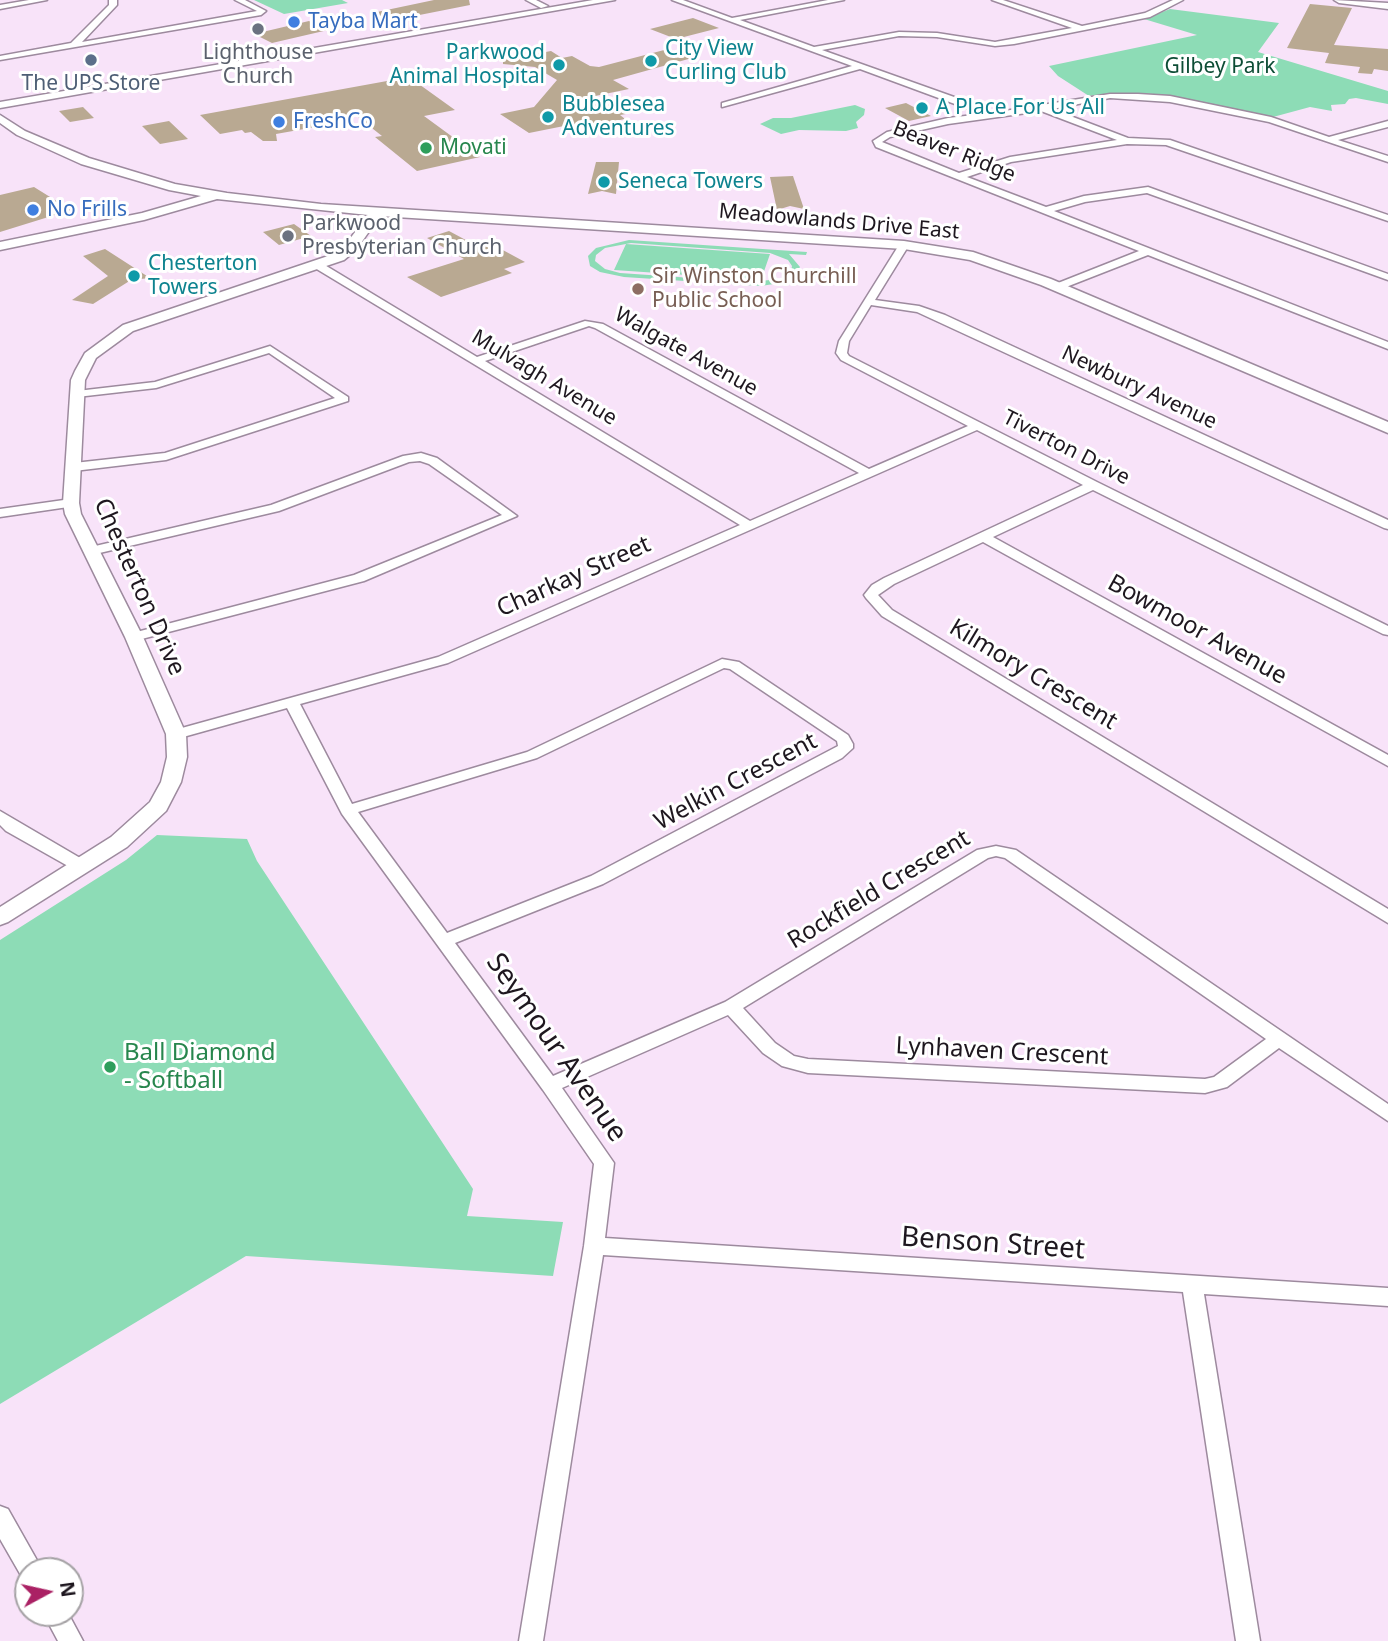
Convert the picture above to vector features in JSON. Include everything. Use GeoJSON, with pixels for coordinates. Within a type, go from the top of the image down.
{"type":"FeatureCollection","features":[{"type":"Feature","properties":{"kind":"main road"},"geometry":{"type":"LineString","coordinates":[[377,38],[577,0]]}},
{"type":"Feature","properties":{"kind":"main road"},"geometry":{"type":"LineString","coordinates":[[1,101],[610,0]]}},
{"type":"Feature","properties":{"kind":"main road"},"geometry":{"type":"LineString","coordinates":[[1339,0],[1388,6]]}},
{"type":"Feature","properties":{"kind":"main road"},"geometry":{"type":"LineString","coordinates":[[1,101],[19,113],[37,96]]}},
{"type":"Feature","properties":{"kind":"main road","name":"Meadowlands Drive East"},"geometry":{"type":"LineString","coordinates":[[1,119],[51,148],[173,187],[202,193],[225,190],[259,191],[378,210]]}},
{"type":"Feature","properties":{"kind":"main road","name":"Meadowlands Drive East"},"geometry":{"type":"LineString","coordinates":[[32,123],[92,154],[155,173],[299,206],[904,245],[973,256],[1058,287],[1388,428]]}},
{"type":"Feature","properties":{"kind":"main road"},"geometry":{"type":"LineString","coordinates":[[171,202],[177,194],[173,187]]}},
{"type":"Feature","properties":{"kind":"main road"},"geometry":{"type":"LineString","coordinates":[[0,246],[144,216],[225,190]]}},
{"type":"Feature","properties":{"kind":"main road"},"geometry":{"type":"LineString","coordinates":[[99,225],[202,193]]}},
{"type":"Feature","properties":{"kind":"main road","name":"Chesterton Drive"},"geometry":{"type":"LineString","coordinates":[[0,917],[119,842],[159,806],[171,782],[177,757],[176,734],[134,637],[73,514],[71,503],[78,380],[90,356],[128,328],[340,257],[351,247],[378,210]]}},
{"type":"Feature","properties":{"kind":"street"},"geometry":{"type":"LineString","coordinates":[[0,6],[43,0]]}},
{"type":"Feature","properties":{"kind":"street"},"geometry":{"type":"LineString","coordinates":[[72,46],[113,5],[113,0]]}},
{"type":"Feature","properties":{"kind":"street"},"geometry":{"type":"LineString","coordinates":[[0,58],[261,13],[262,11],[239,0]]}},
{"type":"Feature","properties":{"kind":"street"},"geometry":{"type":"LineString","coordinates":[[530,0],[544,6]]}},
{"type":"Feature","properties":{"kind":"street"},"geometry":{"type":"LineString","coordinates":[[732,20],[840,0]]}},
{"type":"Feature","properties":{"kind":"street"},"geometry":{"type":"LineString","coordinates":[[996,0],[1083,29]]}},
{"type":"Feature","properties":{"kind":"street"},"geometry":{"type":"LineString","coordinates":[[814,49],[899,34],[937,35],[995,44],[1030,40],[1147,15],[1179,0]]}},
{"type":"Feature","properties":{"kind":"street"},"geometry":{"type":"LineString","coordinates":[[672,1],[814,49],[982,110],[990,116]]}},
{"type":"Feature","properties":{"kind":"street"},"geometry":{"type":"LineString","coordinates":[[725,105],[861,66]]}},
{"type":"Feature","properties":{"kind":"street","name":"Beaver Ridge"},"geometry":{"type":"LineString","coordinates":[[1388,159],[1271,120],[1147,96],[1110,96],[908,129],[877,141],[879,145],[1388,346]]}},
{"type":"Feature","properties":{"kind":"street"},"geometry":{"type":"LineString","coordinates":[[1042,108],[1127,141]]}},
{"type":"Feature","properties":{"kind":"street"},"geometry":{"type":"LineString","coordinates":[[1330,139],[1388,124]]}},
{"type":"Feature","properties":{"kind":"street"},"geometry":{"type":"LineString","coordinates":[[960,176],[1010,160],[1145,140],[1186,147],[1388,218]]}},
{"type":"Feature","properties":{"kind":"street"},"geometry":{"type":"LineString","coordinates":[[1046,210],[1084,199],[1148,190],[1388,277]]}},
{"type":"Feature","properties":{"kind":"street","name":"Tiverton Drive"},"geometry":{"type":"LineString","coordinates":[[904,245],[844,341],[841,353],[845,358],[1388,631]]}},
{"type":"Feature","properties":{"kind":"street"},"geometry":{"type":"LineString","coordinates":[[1058,287],[1148,251]]}},
{"type":"Feature","properties":{"kind":"street","name":"Mulvagh Avenue"},"geometry":{"type":"LineString","coordinates":[[319,266],[748,525]]}},
{"type":"Feature","properties":{"kind":"street","name":"Newbury Avenue"},"geometry":{"type":"LineString","coordinates":[[869,302],[919,309],[942,317],[1388,524]]}},
{"type":"Feature","properties":{"kind":"street","name":"Walgate Avenue"},"geometry":{"type":"LineString","coordinates":[[478,360],[589,323],[599,326],[867,473]]}},
{"type":"Feature","properties":{"kind":"street"},"geometry":{"type":"LineString","coordinates":[[74,467],[166,456],[344,399],[270,349],[156,385],[77,394]]}},
{"type":"Feature","properties":{"kind":"street","name":"Charkay Street"},"geometry":{"type":"LineString","coordinates":[[176,734],[443,660],[977,426]]}},
{"type":"Feature","properties":{"kind":"street"},"geometry":{"type":"LineString","coordinates":[[91,551],[275,508],[407,459],[421,457],[433,461],[511,516],[359,579],[134,637]]}},
{"type":"Feature","properties":{"kind":"street","name":"Kilmory Crescent"},"geometry":{"type":"LineString","coordinates":[[1093,485],[889,582],[877,588],[871,595],[887,612],[1388,917]]}},
{"type":"Feature","properties":{"kind":"street"},"geometry":{"type":"LineString","coordinates":[[0,513],[71,503]]}},
{"type":"Feature","properties":{"kind":"street","name":"Bowmoor Avenue"},"geometry":{"type":"LineString","coordinates":[[984,537],[1388,761]]}},
{"type":"Feature","properties":{"kind":"street","name":"Welkin Crescent"},"geometry":{"type":"LineString","coordinates":[[348,810],[532,755],[722,663],[734,665],[843,738],[846,744],[837,755],[597,880],[443,941]]}},
{"type":"Feature","properties":{"kind":"street","name":"Seymour Avenue"},"geometry":{"type":"LineString","coordinates":[[292,703],[348,810],[604,1163],[594,1246],[531,1641]]}},
{"type":"Feature","properties":{"kind":"street"},"geometry":{"type":"LineString","coordinates":[[0,816],[12,827],[81,866]]}},
{"type":"Feature","properties":{"kind":"street","name":"Rockfield Crescent"},"geometry":{"type":"LineString","coordinates":[[550,1085],[732,1007],[983,854],[996,851],[1010,854],[1388,1114]]}},
{"type":"Feature","properties":{"kind":"street","name":"Lynhaven Crescent"},"geometry":{"type":"LineString","coordinates":[[732,1007],[769,1048],[788,1060],[822,1067],[1205,1086],[1220,1082],[1278,1040]]}},
{"type":"Feature","properties":{"kind":"street","name":"Benson Street"},"geometry":{"type":"LineString","coordinates":[[594,1246],[1388,1297]]}},
{"type":"Feature","properties":{"kind":"street"},"geometry":{"type":"LineString","coordinates":[[1192,1285],[1248,1641]]}},
{"type":"Feature","properties":{"kind":"street"},"geometry":{"type":"LineString","coordinates":[[0,1517],[23,1557]]}},
{"type":"Feature","properties":{"kind":"green space"},"geometry":{"type":"Polygon","coordinates":[[[254,0],[342,0],[348,3],[284,14],[254,0]]]}},
{"type":"Feature","properties":{"kind":"green space","name":"Gilbey Park"},"geometry":{"type":"Polygon","coordinates":[[[1170,9],[1279,23],[1258,52],[1388,91],[1388,104],[1356,98],[1349,99],[1345,104],[1331,105],[1332,111],[1310,107],[1273,117],[1154,94],[1112,93],[1089,96],[1058,76],[1049,66],[1197,35],[1144,19],[1170,9]]]}},
{"type":"Feature","properties":{"kind":"green space"},"geometry":{"type":"Polygon","coordinates":[[[855,105],[865,109],[864,115],[856,122],[858,128],[846,131],[799,130],[781,134],[760,124],[773,118],[791,118],[855,105]]]}},
{"type":"Feature","properties":{"kind":"green space"},"geometry":{"type":"Polygon","coordinates":[[[629,240],[807,252],[806,255],[789,254],[800,267],[793,277],[780,283],[761,286],[624,277],[600,272],[590,266],[588,256],[596,248],[629,240]],[[631,243],[605,248],[596,255],[595,261],[605,269],[620,273],[750,282],[780,279],[791,271],[792,266],[788,260],[770,253],[631,243]]]}},
{"type":"Feature","properties":{"kind":"green space"},"geometry":{"type":"Polygon","coordinates":[[[626,244],[770,254],[761,280],[614,270],[626,244]]]}},
{"type":"Feature","properties":{"kind":"green space"},"geometry":{"type":"Polygon","coordinates":[[[157,835],[247,839],[257,861],[473,1189],[467,1216],[563,1222],[553,1276],[246,1256],[0,1404],[0,940],[126,860],[157,835]]]}},
{"type":"Feature","properties":{"kind":"building"},"geometry":{"type":"Polygon","coordinates":[[[434,0],[469,0],[470,5],[379,23],[377,12],[434,0]]]}},
{"type":"Feature","properties":{"kind":"building"},"geometry":{"type":"Polygon","coordinates":[[[1310,4],[1352,8],[1334,45],[1388,49],[1388,71],[1374,69],[1372,74],[1358,73],[1360,67],[1325,63],[1329,53],[1287,48],[1310,4]]]}},
{"type":"Feature","properties":{"kind":"building"},"geometry":{"type":"Polygon","coordinates":[[[693,18],[719,28],[676,39],[650,29],[693,18]]]}},
{"type":"Feature","properties":{"kind":"building"},"geometry":{"type":"Polygon","coordinates":[[[309,21],[328,30],[272,43],[254,34],[309,21]]]}},
{"type":"Feature","properties":{"kind":"building"},"geometry":{"type":"Polygon","coordinates":[[[668,49],[692,58],[613,80],[629,89],[595,96],[626,114],[620,115],[625,119],[580,128],[574,124],[529,133],[500,114],[534,107],[557,80],[535,67],[503,64],[503,60],[551,51],[562,58],[572,56],[590,66],[599,67],[668,49]]]}},
{"type":"Feature","properties":{"kind":"building"},"geometry":{"type":"Polygon","coordinates":[[[409,77],[455,110],[424,116],[480,157],[417,171],[375,137],[382,136],[354,114],[316,121],[321,126],[276,134],[277,141],[263,141],[251,132],[245,133],[242,130],[220,134],[200,115],[409,77]]]}},
{"type":"Feature","properties":{"kind":"building"},"geometry":{"type":"Polygon","coordinates":[[[906,103],[931,116],[909,121],[885,108],[906,103]]]}},
{"type":"Feature","properties":{"kind":"building"},"geometry":{"type":"Polygon","coordinates":[[[83,107],[94,118],[70,122],[59,111],[83,107]]]}},
{"type":"Feature","properties":{"kind":"building"},"geometry":{"type":"Polygon","coordinates":[[[169,121],[188,139],[160,144],[142,126],[169,121]]]}},
{"type":"Feature","properties":{"kind":"building"},"geometry":{"type":"Polygon","coordinates":[[[596,162],[619,162],[616,194],[602,191],[588,194],[596,162]]]}},
{"type":"Feature","properties":{"kind":"building"},"geometry":{"type":"Polygon","coordinates":[[[793,176],[804,209],[790,206],[777,210],[770,177],[793,176]]]}},
{"type":"Feature","properties":{"kind":"building","name":"No Frills"},"geometry":{"type":"Polygon","coordinates":[[[34,187],[71,210],[0,232],[0,195],[34,187]]]}},
{"type":"Feature","properties":{"kind":"building","name":"Parkwood Presbyterian Church"},"geometry":{"type":"Polygon","coordinates":[[[294,224],[311,236],[279,245],[263,232],[294,224]]]}},
{"type":"Feature","properties":{"kind":"building"},"geometry":{"type":"Polygon","coordinates":[[[449,231],[477,246],[488,242],[525,262],[504,269],[512,273],[441,297],[407,277],[464,259],[427,238],[449,231]]]}},
{"type":"Feature","properties":{"kind":"building","name":"Chesterton Towers"},"geometry":{"type":"Polygon","coordinates":[[[105,249],[150,278],[131,280],[93,304],[72,300],[108,276],[83,256],[105,249]]]}},
{"type":"Feature","properties":{"kind":"place","name":"Tayba Mart"},"geometry":{"type":"Point","coordinates":[294,22]}},
{"type":"Feature","properties":{"kind":"place","name":"Lighthouse Church"},"geometry":{"type":"Point","coordinates":[258,29]}},
{"type":"Feature","properties":{"kind":"place","name":"The UPS Store"},"geometry":{"type":"Point","coordinates":[91,60]}},
{"type":"Feature","properties":{"kind":"place","name":"City View Curling Club"},"geometry":{"type":"Point","coordinates":[651,61]}},
{"type":"Feature","properties":{"kind":"place","name":"Parkwood Animal Hospital"},"geometry":{"type":"Point","coordinates":[559,65]}},
{"type":"Feature","properties":{"kind":"place","name":"A Place For Us All"},"geometry":{"type":"Point","coordinates":[922,108]}},
{"type":"Feature","properties":{"kind":"place","name":"Bubblesea Adventures"},"geometry":{"type":"Point","coordinates":[548,117]}},
{"type":"Feature","properties":{"kind":"place","name":"FreshCo"},"geometry":{"type":"Point","coordinates":[279,122]}},
{"type":"Feature","properties":{"kind":"place","name":"Movati"},"geometry":{"type":"Point","coordinates":[426,148]}},
{"type":"Feature","properties":{"kind":"place","name":"Seneca Towers"},"geometry":{"type":"Point","coordinates":[604,182]}},
{"type":"Feature","properties":{"kind":"place","name":"No Frills"},"geometry":{"type":"Point","coordinates":[33,210]}},
{"type":"Feature","properties":{"kind":"place","name":"Parkwood Presbyterian Church"},"geometry":{"type":"Point","coordinates":[288,236]}},
{"type":"Feature","properties":{"kind":"place","name":"Chesterton Towers"},"geometry":{"type":"Point","coordinates":[134,276]}},
{"type":"Feature","properties":{"kind":"place","name":"Sir Winston Churchill Public School"},"geometry":{"type":"Point","coordinates":[638,289]}},
{"type":"Feature","properties":{"kind":"place","name":"Ball Diamond - Softball"},"geometry":{"type":"Point","coordinates":[110,1067]}}]}
